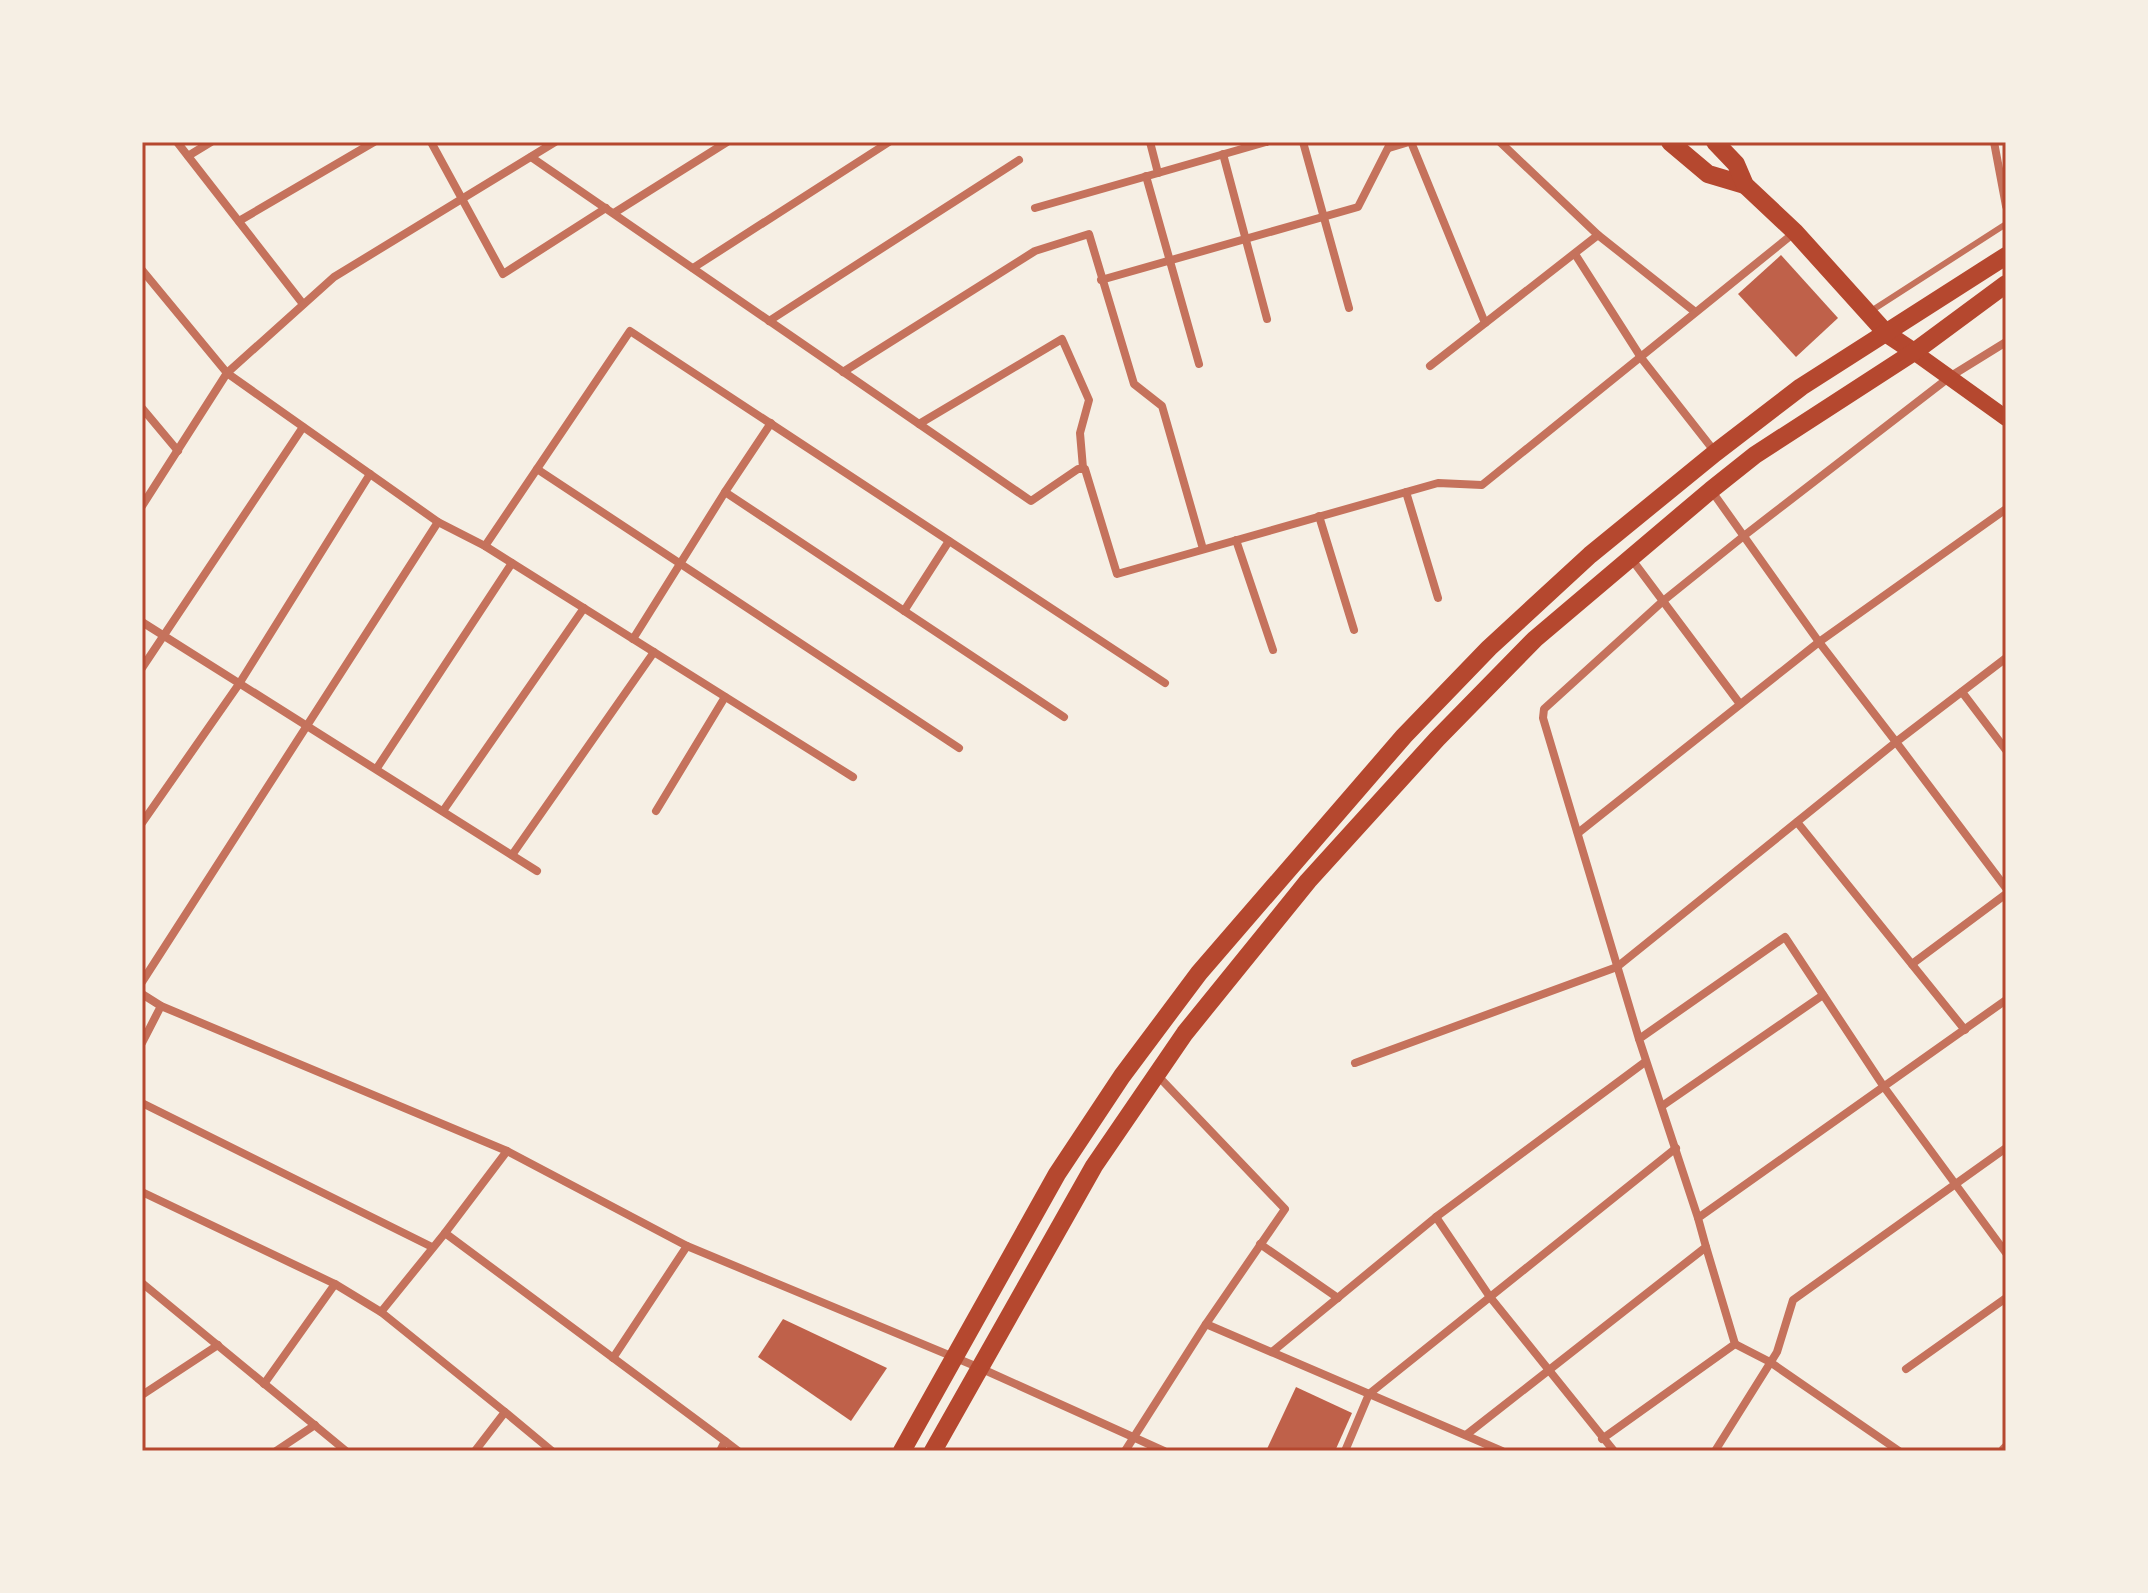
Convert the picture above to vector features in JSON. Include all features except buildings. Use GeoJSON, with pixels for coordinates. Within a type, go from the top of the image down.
{"type":"FeatureCollection","features":[{"type":"Feature","properties":{"kind":"main road"},"geometry":{"type":"LineString","coordinates":[[1670,142],[1720,181],[1745,185]]}},
{"type":"Feature","properties":{"kind":"main road"},"geometry":{"type":"LineString","coordinates":[[1715,142],[1736,164],[1745,185],[1795,232],[1887,334],[1951,376],[2006,418]]}},
{"type":"Feature","properties":{"kind":"main road"},"geometry":{"type":"LineString","coordinates":[[902,1451],[1057,1174],[1122,1076],[1199,973],[1374,768],[1489,648],[1590,555],[1715,453],[1801,387],[2006,256]]}},
{"type":"Feature","properties":{"kind":"main road"},"geometry":{"type":"LineString","coordinates":[[933,1451],[1094,1166],[1185,1033],[1308,881],[1437,739],[1535,639],[1711,490],[1755,455],[1914,352],[2006,284]]}},
{"type":"Feature","properties":{"kind":"street"},"geometry":{"type":"LineString","coordinates":[[177,142],[303,304]]}},
{"type":"Feature","properties":{"kind":"street"},"geometry":{"type":"LineString","coordinates":[[188,156],[211,142]]}},
{"type":"Feature","properties":{"kind":"street"},"geometry":{"type":"LineString","coordinates":[[239,221],[374,142]]}},
{"type":"Feature","properties":{"kind":"street"},"geometry":{"type":"LineString","coordinates":[[431,142],[503,274],[606,208]]}},
{"type":"Feature","properties":{"kind":"street"},"geometry":{"type":"LineString","coordinates":[[142,506],[227,373],[303,304],[334,277],[555,142]]}},
{"type":"Feature","properties":{"kind":"street"},"geometry":{"type":"LineString","coordinates":[[614,213],[727,142]]}},
{"type":"Feature","properties":{"kind":"street"},"geometry":{"type":"LineString","coordinates":[[693,268],[889,142]]}},
{"type":"Feature","properties":{"kind":"street"},"geometry":{"type":"LineString","coordinates":[[1150,142],[1158,173]]}},
{"type":"Feature","properties":{"kind":"street"},"geometry":{"type":"LineString","coordinates":[[1035,208],[1223,154],[1232,147],[1266,142]]}},
{"type":"Feature","properties":{"kind":"street"},"geometry":{"type":"LineString","coordinates":[[1303,142],[1349,308]]}},
{"type":"Feature","properties":{"kind":"street"},"geometry":{"type":"LineString","coordinates":[[1101,280],[1361,205],[1390,145],[1410,142],[1485,323]]}},
{"type":"Feature","properties":{"kind":"street"},"geometry":{"type":"LineString","coordinates":[[1500,142],[1598,235],[1694,311]]}},
{"type":"Feature","properties":{"kind":"street"},"geometry":{"type":"LineString","coordinates":[[1994,142],[2006,206]]}},
{"type":"Feature","properties":{"kind":"street"},"geometry":{"type":"LineString","coordinates":[[1223,154],[1267,319]]}},
{"type":"Feature","properties":{"kind":"street"},"geometry":{"type":"LineString","coordinates":[[531,157],[1031,501],[1083,468]]}},
{"type":"Feature","properties":{"kind":"street"},"geometry":{"type":"LineString","coordinates":[[769,321],[1019,160]]}},
{"type":"Feature","properties":{"kind":"street"},"geometry":{"type":"LineString","coordinates":[[1146,176],[1199,364]]}},
{"type":"Feature","properties":{"kind":"street"},"geometry":{"type":"LineString","coordinates":[[919,424],[1062,339],[1089,400],[1080,433],[1083,468],[1117,574],[1438,483],[1482,485],[1642,359],[1694,311],[1795,232]]}},
{"type":"Feature","properties":{"kind":"street"},"geometry":{"type":"LineString","coordinates":[[843,372],[1035,251],[1089,234],[1134,384],[1162,406],[1203,549]]}},
{"type":"Feature","properties":{"kind":"street"},"geometry":{"type":"LineString","coordinates":[[1430,366],[1598,235]]}},
{"type":"Feature","properties":{"kind":"street"},"geometry":{"type":"LineString","coordinates":[[1575,254],[1642,359],[1715,453]]}},
{"type":"Feature","properties":{"kind":"street"},"geometry":{"type":"LineString","coordinates":[[142,270],[227,373],[438,522],[485,546],[853,777]]}},
{"type":"Feature","properties":{"kind":"street"},"geometry":{"type":"LineString","coordinates":[[485,546],[630,331],[1165,683]]}},
{"type":"Feature","properties":{"kind":"street"},"geometry":{"type":"LineString","coordinates":[[1899,1451],[1770,1362],[1735,1344],[1676,1148],[1645,1062],[1543,718],[1544,709],[1663,601],[1951,376],[2006,342]]}},
{"type":"Feature","properties":{"kind":"street"},"geometry":{"type":"LineString","coordinates":[[142,408],[178,451]]}},
{"type":"Feature","properties":{"kind":"street"},"geometry":{"type":"LineString","coordinates":[[633,639],[771,423]]}},
{"type":"Feature","properties":{"kind":"street"},"geometry":{"type":"LineString","coordinates":[[142,668],[303,427]]}},
{"type":"Feature","properties":{"kind":"street"},"geometry":{"type":"LineString","coordinates":[[537,469],[959,748]]}},
{"type":"Feature","properties":{"kind":"street"},"geometry":{"type":"LineString","coordinates":[[142,823],[239,684],[370,474]]}},
{"type":"Feature","properties":{"kind":"street"},"geometry":{"type":"LineString","coordinates":[[1711,490],[1819,642],[2006,888]]}},
{"type":"Feature","properties":{"kind":"street"},"geometry":{"type":"LineString","coordinates":[[725,492],[1064,717]]}},
{"type":"Feature","properties":{"kind":"street"},"geometry":{"type":"LineString","coordinates":[[1406,492],[1438,598]]}},
{"type":"Feature","properties":{"kind":"street"},"geometry":{"type":"LineString","coordinates":[[1578,833],[1819,642],[2006,509]]}},
{"type":"Feature","properties":{"kind":"street"},"geometry":{"type":"LineString","coordinates":[[1319,516],[1354,630]]}},
{"type":"Feature","properties":{"kind":"street"},"geometry":{"type":"LineString","coordinates":[[142,982],[309,727],[438,522]]}},
{"type":"Feature","properties":{"kind":"street"},"geometry":{"type":"LineString","coordinates":[[1236,540],[1273,650]]}},
{"type":"Feature","properties":{"kind":"street"},"geometry":{"type":"LineString","coordinates":[[904,611],[949,541]]}},
{"type":"Feature","properties":{"kind":"street"},"geometry":{"type":"LineString","coordinates":[[1630,557],[1740,704]]}},
{"type":"Feature","properties":{"kind":"street"},"geometry":{"type":"LineString","coordinates":[[377,768],[512,563]]}},
{"type":"Feature","properties":{"kind":"street"},"geometry":{"type":"LineString","coordinates":[[443,811],[584,608]]}},
{"type":"Feature","properties":{"kind":"street"},"geometry":{"type":"LineString","coordinates":[[142,622],[537,871]]}},
{"type":"Feature","properties":{"kind":"street"},"geometry":{"type":"LineString","coordinates":[[512,855],[654,652]]}},
{"type":"Feature","properties":{"kind":"street"},"geometry":{"type":"LineString","coordinates":[[1355,1063],[1617,967],[1896,742],[2006,658]]}},
{"type":"Feature","properties":{"kind":"street"},"geometry":{"type":"LineString","coordinates":[[1962,692],[2006,750]]}},
{"type":"Feature","properties":{"kind":"street"},"geometry":{"type":"LineString","coordinates":[[656,811],[725,697]]}},
{"type":"Feature","properties":{"kind":"street"},"geometry":{"type":"LineString","coordinates":[[1797,822],[1965,1030]]}},
{"type":"Feature","properties":{"kind":"street"},"geometry":{"type":"LineString","coordinates":[[1912,964],[2006,894]]}},
{"type":"Feature","properties":{"kind":"street"},"geometry":{"type":"LineString","coordinates":[[1639,1039],[1785,937],[1884,1087],[2006,1253]]}},
{"type":"Feature","properties":{"kind":"street"},"geometry":{"type":"LineString","coordinates":[[142,994],[161,1006],[507,1151],[687,1246],[980,1368],[1164,1451]]}},
{"type":"Feature","properties":{"kind":"street"},"geometry":{"type":"LineString","coordinates":[[1662,1106],[1823,995]]}},
{"type":"Feature","properties":{"kind":"street"},"geometry":{"type":"LineString","coordinates":[[1698,1218],[2006,1000]]}},
{"type":"Feature","properties":{"kind":"street"},"geometry":{"type":"LineString","coordinates":[[142,1043],[161,1006]]}},
{"type":"Feature","properties":{"kind":"street"},"geometry":{"type":"LineString","coordinates":[[1272,1352],[1436,1217],[1645,1062]]}},
{"type":"Feature","properties":{"kind":"street"},"geometry":{"type":"LineString","coordinates":[[1125,1451],[1206,1324],[1285,1209],[1156,1074]]}},
{"type":"Feature","properties":{"kind":"street"},"geometry":{"type":"LineString","coordinates":[[142,1103],[432,1247]]}},
{"type":"Feature","properties":{"kind":"street"},"geometry":{"type":"LineString","coordinates":[[1345,1451],[1369,1394],[1676,1148]]}},
{"type":"Feature","properties":{"kind":"street"},"geometry":{"type":"LineString","coordinates":[[1715,1451],[1770,1362],[1793,1300],[2006,1148]]}},
{"type":"Feature","properties":{"kind":"street"},"geometry":{"type":"LineString","coordinates":[[381,1312],[507,1151]]}},
{"type":"Feature","properties":{"kind":"street"},"geometry":{"type":"LineString","coordinates":[[142,1192],[335,1284],[381,1312],[552,1451]]}},
{"type":"Feature","properties":{"kind":"street"},"geometry":{"type":"LineString","coordinates":[[1436,1217],[1490,1297],[1614,1451]]}},
{"type":"Feature","properties":{"kind":"street"},"geometry":{"type":"LineString","coordinates":[[445,1233],[738,1451]]}},
{"type":"Feature","properties":{"kind":"street"},"geometry":{"type":"LineString","coordinates":[[1260,1244],[1338,1298]]}},
{"type":"Feature","properties":{"kind":"street"},"geometry":{"type":"LineString","coordinates":[[613,1358],[687,1246]]}},
{"type":"Feature","properties":{"kind":"street"},"geometry":{"type":"LineString","coordinates":[[1466,1435],[1706,1247]]}},
{"type":"Feature","properties":{"kind":"street"},"geometry":{"type":"LineString","coordinates":[[142,1283],[346,1451]]}},
{"type":"Feature","properties":{"kind":"street"},"geometry":{"type":"LineString","coordinates":[[264,1384],[335,1284]]}},
{"type":"Feature","properties":{"kind":"street"},"geometry":{"type":"LineString","coordinates":[[1906,1369],[2006,1298]]}},
{"type":"Feature","properties":{"kind":"street"},"geometry":{"type":"LineString","coordinates":[[1206,1324],[1502,1451]]}},
{"type":"Feature","properties":{"kind":"street"},"geometry":{"type":"LineString","coordinates":[[1602,1439],[1735,1344]]}},
{"type":"Feature","properties":{"kind":"street"},"geometry":{"type":"LineString","coordinates":[[142,1395],[218,1345]]}},
{"type":"Feature","properties":{"kind":"street"},"geometry":{"type":"LineString","coordinates":[[475,1451],[505,1412]]}},
{"type":"Feature","properties":{"kind":"street"},"geometry":{"type":"LineString","coordinates":[[276,1451],[315,1425]]}},
{"type":"Feature","properties":{"kind":"street"},"geometry":{"type":"LineString","coordinates":[[720,1451],[725,1441]]}},
{"type":"Feature","properties":{"kind":"lane"},"geometry":{"type":"LineString","coordinates":[[1869,313],[2006,224]]}}]}
